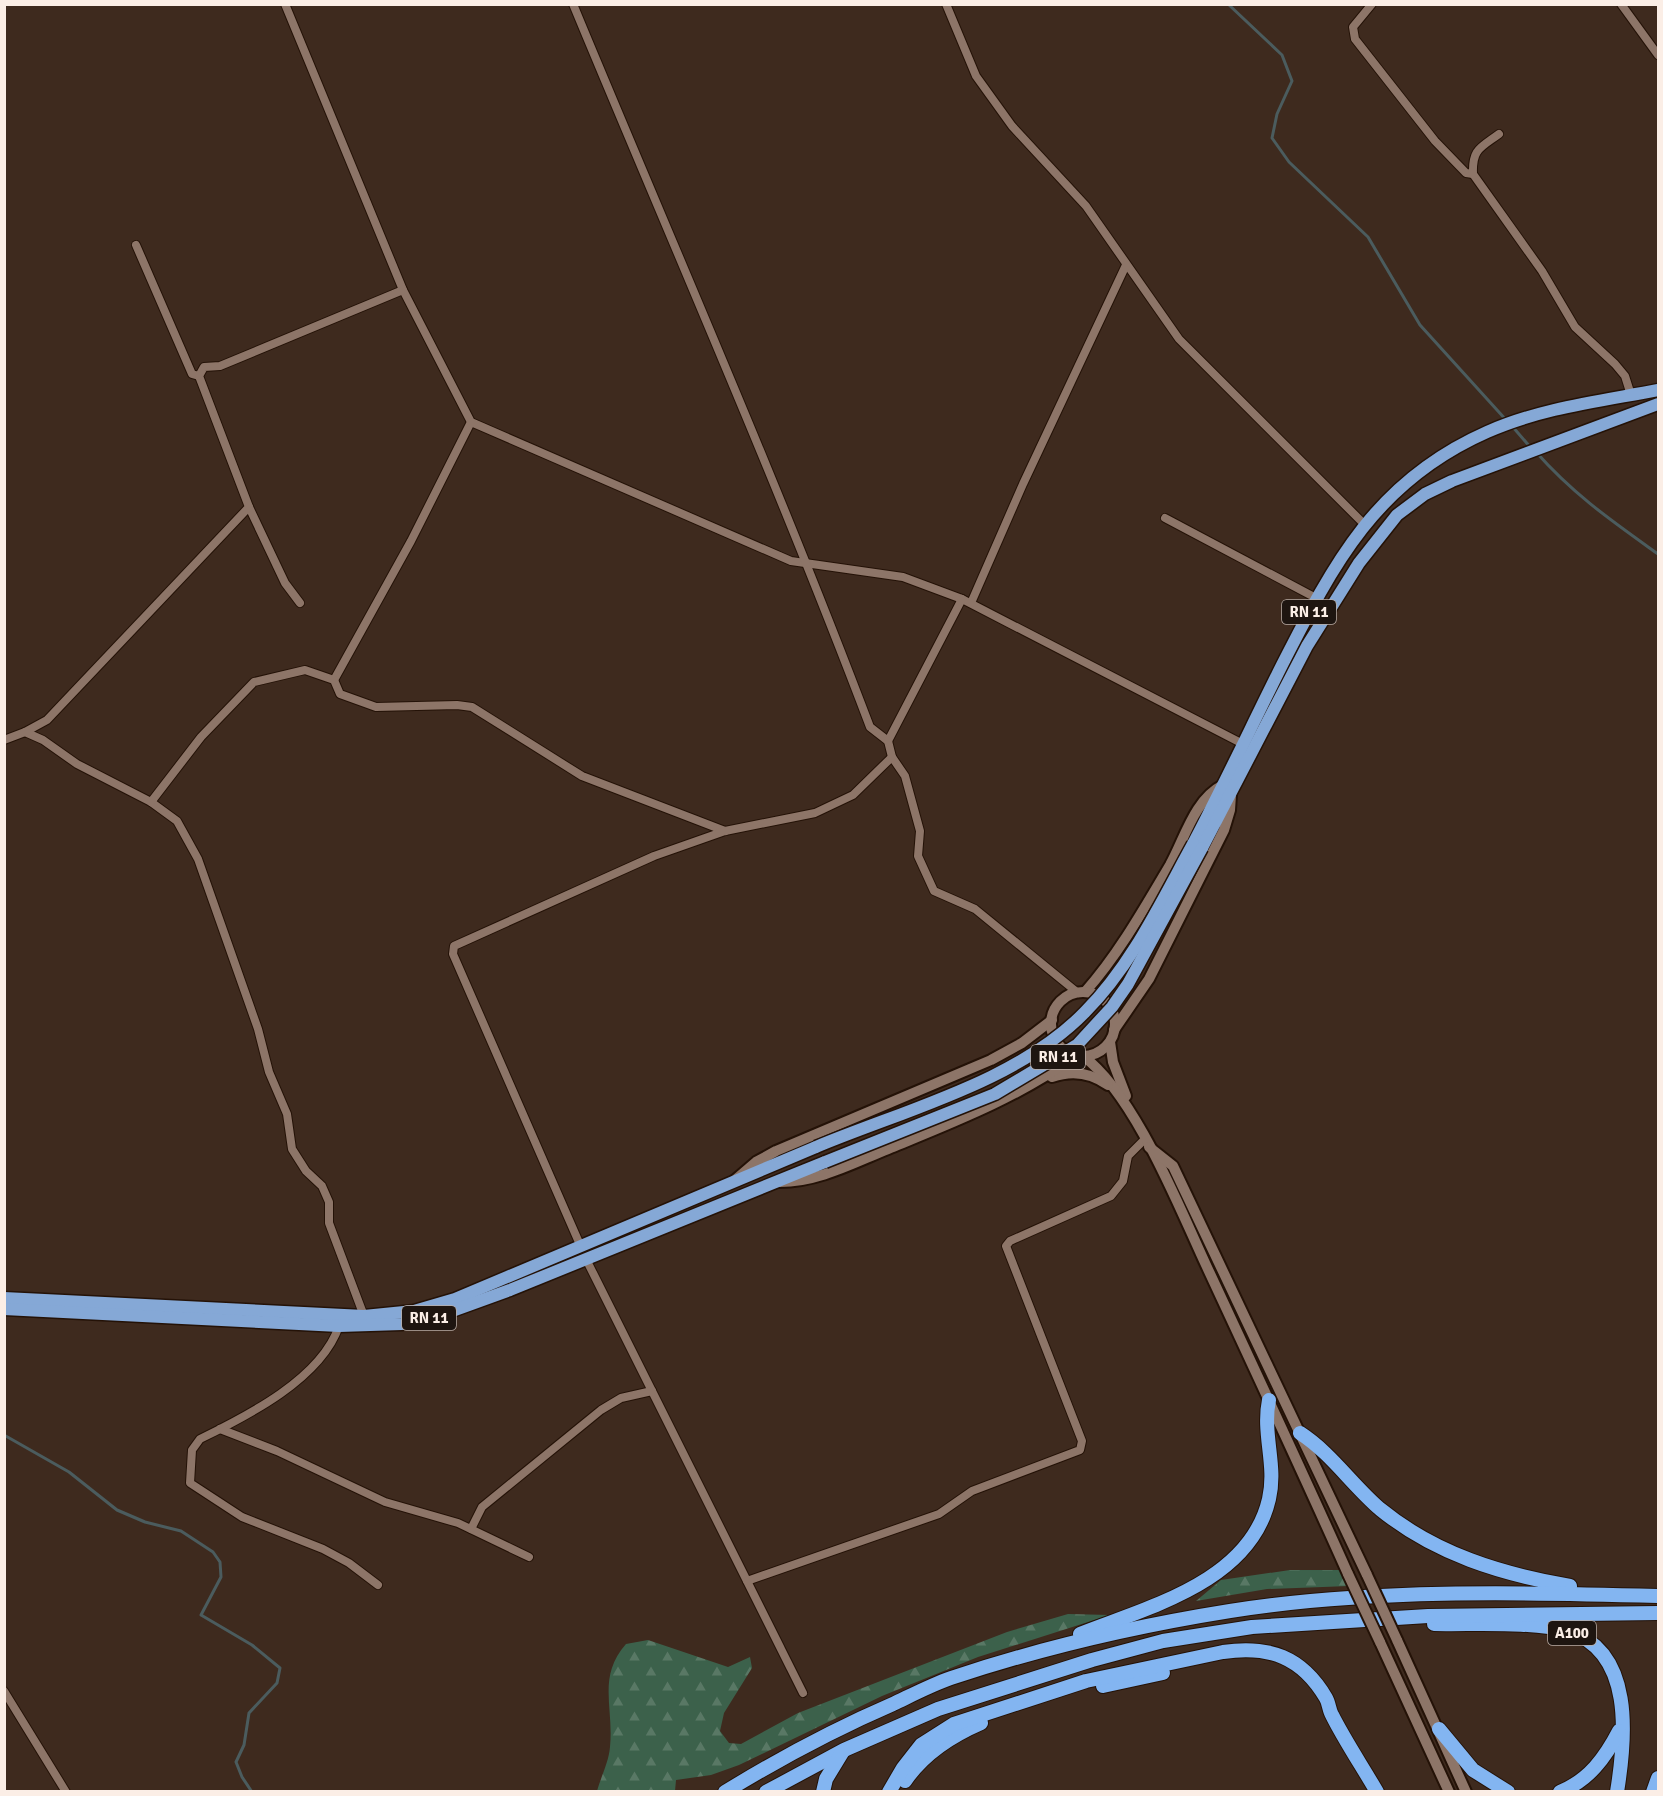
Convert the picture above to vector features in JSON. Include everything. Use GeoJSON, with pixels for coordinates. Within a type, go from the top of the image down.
{"type":"FeatureCollection","features":[{"type":"Feature","properties":{"kind":"highway","name":"RN 11"},"geometry":{"type":"LineString","coordinates":[[1227,790],[1243,744],[1316,598],[1344,550],[1364,524],[1414,476],[1448,452],[1488,431],[1540,413],[1659,390]]}},
{"type":"Feature","properties":{"kind":"highway","name":"RN 11"},"geometry":{"type":"LineString","coordinates":[[4,1299],[364,1316],[400,1314],[441,1304],[779,1182],[995,1094],[1077,1045],[1112,1007],[1128,984],[1197,846],[1307,646],[1375,539],[1397,515],[1425,494],[1503,462],[1659,404]]}},
{"type":"Feature","properties":{"kind":"highway","name":"RN 11"},"geometry":{"type":"LineString","coordinates":[[4,1309],[339,1326],[385,1326],[428,1319],[584,1253],[733,1182],[988,1078],[1029,1056],[1063,1033],[1086,1011],[1117,975],[1197,846]]}},
{"type":"Feature","properties":{"kind":"highway"},"geometry":{"type":"LineString","coordinates":[[1032,1654],[1198,1584],[1234,1560],[1261,1522],[1269,1500],[1272,1472],[1266,1424],[1269,1400]]}},
{"type":"Feature","properties":{"kind":"highway"},"geometry":{"type":"LineString","coordinates":[[1300,1433],[1316,1445],[1381,1510],[1439,1547],[1483,1566],[1542,1581],[1659,1596]]}},
{"type":"Feature","properties":{"kind":"highway"},"geometry":{"type":"LineString","coordinates":[[725,1791],[781,1757],[949,1679],[1032,1654],[1118,1632],[1232,1611],[1338,1600],[1536,1592],[1659,1596]]}},
{"type":"Feature","properties":{"kind":"highway"},"geometry":{"type":"LineString","coordinates":[[765,1791],[844,1750],[938,1709],[1092,1660],[1163,1641],[1252,1627],[1394,1618],[1514,1613],[1659,1613]]}},
{"type":"Feature","properties":{"kind":"highway","name":"A100"},"geometry":{"type":"LineString","coordinates":[[1394,1618],[1416,1623],[1543,1627],[1577,1634],[1600,1651],[1614,1671],[1618,1682],[1622,1726],[1617,1791]]}},
{"type":"Feature","properties":{"kind":"highway"},"geometry":{"type":"LineString","coordinates":[[889,1791],[921,1745],[954,1724],[1086,1681],[1223,1652],[1246,1650],[1280,1654],[1300,1666],[1322,1693],[1331,1713],[1377,1791]]}},
{"type":"Feature","properties":{"kind":"highway"},"geometry":{"type":"LineString","coordinates":[[899,1791],[915,1767],[929,1753],[961,1732],[986,1721],[1081,1692],[1225,1659],[1253,1659],[1288,1667],[1301,1677],[1331,1713]]}},
{"type":"Feature","properties":{"kind":"highway"},"geometry":{"type":"LineString","coordinates":[[1560,1791],[1573,1786],[1601,1762],[1622,1726]]}},
{"type":"Feature","properties":{"kind":"highway"},"geometry":{"type":"LineString","coordinates":[[1439,1730],[1473,1770],[1508,1791]]}},
{"type":"Feature","properties":{"kind":"highway"},"geometry":{"type":"LineString","coordinates":[[823,1791],[826,1779],[844,1750]]}},
{"type":"Feature","properties":{"kind":"highway"},"geometry":{"type":"LineString","coordinates":[[1653,1791],[1659,1778]]}},
{"type":"Feature","properties":{"kind":"main road","name":"RN 11"},"geometry":{"type":"LineString","coordinates":[[1081,993],[1119,947],[1170,864],[1203,801],[1227,790],[1230,810],[1224,830],[1149,979],[1114,1030]]}},
{"type":"Feature","properties":{"kind":"main road"},"geometry":{"type":"LineString","coordinates":[[1131,1113],[1113,1062],[1110,1042],[1114,1030],[1114,1017],[1108,1005],[1098,996],[1081,993],[1060,1002],[1052,1020],[1056,1040],[1065,1050],[1080,1056],[1108,1080],[1131,1113],[1147,1143],[1269,1400],[1449,1791]]}},
{"type":"Feature","properties":{"kind":"main road","name":"RN 11"},"geometry":{"type":"LineString","coordinates":[[733,1182],[765,1156],[1007,1052],[1052,1020]]}},
{"type":"Feature","properties":{"kind":"main road"},"geometry":{"type":"LineString","coordinates":[[1080,1056],[1095,1054],[1110,1042]]}},
{"type":"Feature","properties":{"kind":"main road","name":"RN 11"},"geometry":{"type":"LineString","coordinates":[[779,1182],[823,1175],[944,1126],[1040,1081],[1080,1056]]}},
{"type":"Feature","properties":{"kind":"main road"},"geometry":{"type":"LineString","coordinates":[[1040,1081],[1065,1073],[1079,1072],[1095,1077],[1118,1093]]}},
{"type":"Feature","properties":{"kind":"main road"},"geometry":{"type":"LineString","coordinates":[[1147,1143],[1173,1166],[1367,1575],[1466,1791]]}},
{"type":"Feature","properties":{"kind":"street"},"geometry":{"type":"LineString","coordinates":[[285,4],[403,290],[471,422],[791,561],[903,577],[962,599],[1243,744]]}},
{"type":"Feature","properties":{"kind":"street"},"geometry":{"type":"LineString","coordinates":[[573,4],[735,395],[808,563],[870,727],[888,741],[892,757],[905,776],[920,831],[918,856],[934,891],[986,916],[1005,936],[1081,993]]}},
{"type":"Feature","properties":{"kind":"street"},"geometry":{"type":"LineString","coordinates":[[946,4],[976,76],[1012,126],[1086,206],[1179,339],[1364,524]]}},
{"type":"Feature","properties":{"kind":"street"},"geometry":{"type":"LineString","coordinates":[[1372,4],[1353,27],[1354,39],[1435,141],[1466,173],[1473,174]]}},
{"type":"Feature","properties":{"kind":"street"},"geometry":{"type":"LineString","coordinates":[[1621,4],[1659,55]]}},
{"type":"Feature","properties":{"kind":"street"},"geometry":{"type":"LineString","coordinates":[[1498,134],[1475,152],[1472,157],[1473,174],[1542,272],[1575,327],[1625,376],[1631,395]]}},
{"type":"Feature","properties":{"kind":"street"},"geometry":{"type":"LineString","coordinates":[[136,245],[195,375],[249,507],[285,583],[300,603]]}},
{"type":"Feature","properties":{"kind":"street"},"geometry":{"type":"LineString","coordinates":[[971,603],[1023,484],[1126,265]]}},
{"type":"Feature","properties":{"kind":"street"},"geometry":{"type":"LineString","coordinates":[[195,375],[204,367],[220,366],[403,290]]}},
{"type":"Feature","properties":{"kind":"street"},"geometry":{"type":"LineString","coordinates":[[334,680],[411,541],[471,422]]}},
{"type":"Feature","properties":{"kind":"street"},"geometry":{"type":"LineString","coordinates":[[4,740],[25,732],[46,720],[249,507]]}},
{"type":"Feature","properties":{"kind":"street"},"geometry":{"type":"LineString","coordinates":[[1166,518],[1316,598]]}},
{"type":"Feature","properties":{"kind":"street"},"geometry":{"type":"LineString","coordinates":[[888,741],[962,599]]}},
{"type":"Feature","properties":{"kind":"street"},"geometry":{"type":"LineString","coordinates":[[151,802],[201,737],[254,682],[305,669],[334,680],[340,694],[375,707],[472,707],[582,776],[725,831]]}},
{"type":"Feature","properties":{"kind":"street"},"geometry":{"type":"LineString","coordinates":[[25,732],[43,740],[76,764],[151,802],[177,821],[198,859],[258,1029],[269,1072],[286,1114],[292,1149],[306,1171],[322,1186],[329,1202],[329,1223],[364,1316]]}},
{"type":"Feature","properties":{"kind":"street"},"geometry":{"type":"LineString","coordinates":[[804,1693],[584,1253],[452,949],[458,943],[654,856],[725,831],[815,813],[853,795],[892,757]]}},
{"type":"Feature","properties":{"kind":"street"},"geometry":{"type":"LineString","coordinates":[[747,1581],[939,1514],[972,1491],[1080,1450],[1082,1441],[1006,1246],[1010,1241],[1111,1196],[1123,1181],[1128,1156],[1147,1143]]}},
{"type":"Feature","properties":{"kind":"street"},"geometry":{"type":"LineString","coordinates":[[339,1326],[334,1341],[322,1357],[278,1396],[200,1439],[192,1450],[190,1482],[242,1517],[323,1549],[349,1563],[378,1585]]}},
{"type":"Feature","properties":{"kind":"street"},"geometry":{"type":"LineString","coordinates":[[471,1529],[482,1507],[601,1410],[621,1398],[652,1391]]}},
{"type":"Feature","properties":{"kind":"street"},"geometry":{"type":"LineString","coordinates":[[220,1429],[277,1451],[384,1502],[448,1519],[529,1557]]}},
{"type":"Feature","properties":{"kind":"street"},"geometry":{"type":"LineString","coordinates":[[4,1691],[66,1791]]}},
{"type":"Feature","properties":{"kind":"green space"},"geometry":{"type":"Polygon","coordinates":[[[1290,1570],[1339,1570],[1349,1586],[1267,1589],[1196,1601],[1221,1580],[1290,1570]]]}},
{"type":"Feature","properties":{"kind":"green space"},"geometry":{"type":"Polygon","coordinates":[[[1068,1614],[1110,1615],[978,1657],[882,1696],[739,1765],[711,1775],[676,1780],[675,1791],[597,1791],[610,1747],[609,1681],[617,1656],[626,1644],[648,1640],[728,1667],[750,1657],[752,1668],[724,1713],[720,1731],[729,1743],[741,1744],[798,1713],[1007,1632],[1068,1614]]]}},
{"type":"Feature","properties":{"kind":"waterway"},"geometry":{"type":"LineString","coordinates":[[1228,4],[1282,55],[1292,81],[1277,114],[1272,138],[1289,162],[1368,237],[1420,325],[1507,421]]}},
{"type":"Feature","properties":{"kind":"waterway"},"geometry":{"type":"LineString","coordinates":[[1512,426],[1531,448]]}},
{"type":"Feature","properties":{"kind":"waterway"},"geometry":{"type":"LineString","coordinates":[[1536,452],[1579,494],[1658,554]]}},
{"type":"Feature","properties":{"kind":"waterway"},"geometry":{"type":"LineString","coordinates":[[4,1435],[69,1472],[117,1510],[145,1522],[181,1531],[213,1552],[220,1562],[221,1577],[201,1615],[252,1645],[280,1668],[277,1683],[249,1713],[244,1745],[236,1762],[252,1792]]}}]}
